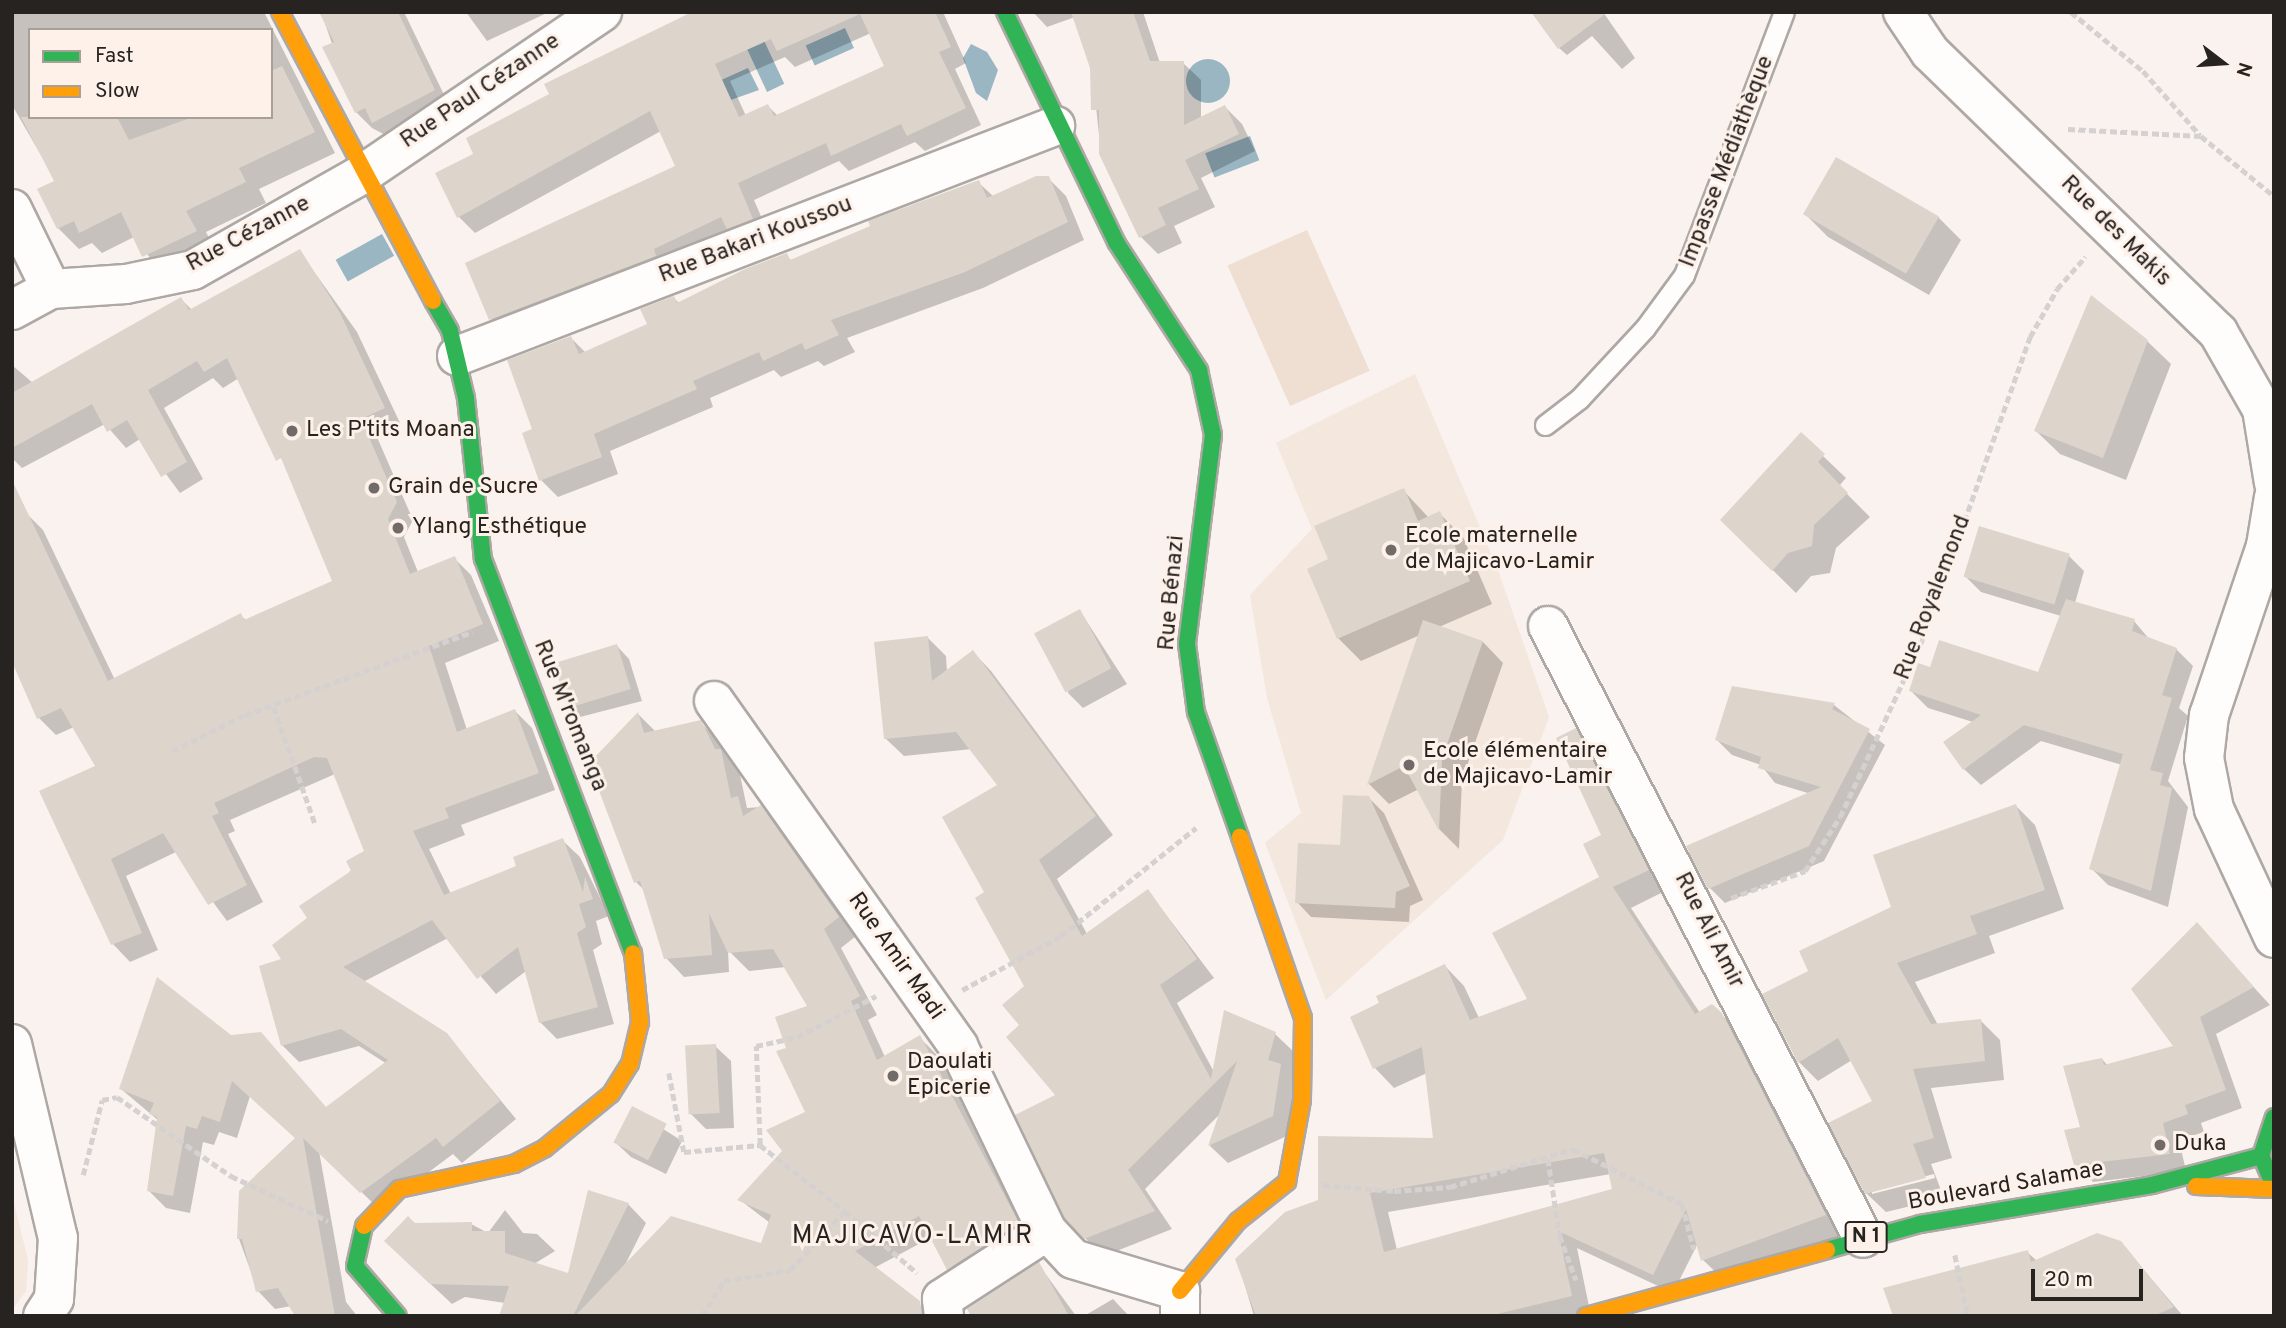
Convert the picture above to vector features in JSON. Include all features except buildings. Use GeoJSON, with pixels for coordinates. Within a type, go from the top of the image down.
{"type":"FeatureCollection","features":[{"type":"Feature","properties":{"kind":"street","name":"Rue M'romanga"},"geometry":{"type":"LineString","coordinates":[[280,12],[361,174],[450,331],[457,356],[483,559],[631,935],[640,1023],[634,1049],[611,1094],[545,1148],[514,1164],[439,1177],[399,1189],[366,1217],[363,1230]]}},
{"type":"Feature","properties":{"kind":"street","name":"Rue Paul Cézanne"},"geometry":{"type":"LineString","coordinates":[[361,174],[602,12]]}},
{"type":"Feature","properties":{"kind":"street","name":"Rue Bénazi"},"geometry":{"type":"LineString","coordinates":[[1005,12],[1055,125],[1116,242],[1199,370],[1213,435],[1187,644],[1196,712],[1303,1018],[1302,1100],[1287,1182]]}},
{"type":"Feature","properties":{"kind":"street","name":"Rue des Makis"},"geometry":{"type":"LineString","coordinates":[[1903,12],[1930,52],[2218,332],[2243,367],[2262,409],[2274,483]]}},
{"type":"Feature","properties":{"kind":"street","name":"Rue Bakari Koussou"},"geometry":{"type":"LineString","coordinates":[[457,356],[1055,125]]}},
{"type":"Feature","properties":{"kind":"street","name":"Rue Cézanne"},"geometry":{"type":"LineString","coordinates":[[12,310],[51,289],[126,284],[193,270],[361,174]]}},
{"type":"Feature","properties":{"kind":"street"},"geometry":{"type":"LineString","coordinates":[[12,209],[51,289]]}},
{"type":"Feature","properties":{"kind":"street"},"geometry":{"type":"LineString","coordinates":[[2274,497],[2266,546],[2209,715],[2204,758],[2214,809],[2274,938]]}},
{"type":"Feature","properties":{"kind":"street","name":"Rue Ali Amir"},"geometry":{"type":"LineString","coordinates":[[1548,626],[1697,910],[1863,1238]]}},
{"type":"Feature","properties":{"kind":"street","name":"Rue Amir Madi"},"geometry":{"type":"LineString","coordinates":[[714,702],[958,1046],[1047,1231],[1073,1259],[1180,1303]]}},
{"type":"Feature","properties":{"kind":"street"},"geometry":{"type":"LineString","coordinates":[[12,1044],[58,1238],[54,1299],[43,1316]]}},
{"type":"Feature","properties":{"kind":"street"},"geometry":{"type":"LineString","coordinates":[[2274,1117],[2262,1136],[2261,1156],[2274,1182]]}},
{"type":"Feature","properties":{"kind":"street","name":"Boulevard Salamae"},"geometry":{"type":"LineString","coordinates":[[1587,1315],[1863,1238],[2152,1185],[2261,1156]]}},
{"type":"Feature","properties":{"kind":"street"},"geometry":{"type":"LineString","coordinates":[[1180,1303],[1238,1221],[1287,1182]]}},
{"type":"Feature","properties":{"kind":"street","name":"Boulevard Salamae"},"geometry":{"type":"LineString","coordinates":[[2152,1185],[2274,1189]]}},
{"type":"Feature","properties":{"kind":"street"},"geometry":{"type":"LineString","coordinates":[[363,1230],[355,1266],[398,1316]]}},
{"type":"Feature","properties":{"kind":"street"},"geometry":{"type":"LineString","coordinates":[[943,1308],[1047,1231]]}},
{"type":"Feature","properties":{"kind":"lane","name":"Impasse Médiathèque"},"geometry":{"type":"LineString","coordinates":[[1545,425],[1579,399],[1645,328],[1685,275],[1784,12]]}},
{"type":"Feature","properties":{"kind":"path"},"geometry":{"type":"LineString","coordinates":[[2071,12],[2143,71],[2201,136],[2274,196]]}},
{"type":"Feature","properties":{"kind":"path"},"geometry":{"type":"LineString","coordinates":[[2068,129],[2201,136]]}},
{"type":"Feature","properties":{"kind":"path","name":"Rue Royalemond"},"geometry":{"type":"LineString","coordinates":[[1697,910],[1805,871],[1840,817],[1922,640],[2030,337],[2057,289],[2113,228]]}},
{"type":"Feature","properties":{"kind":"path"},"geometry":{"type":"LineString","coordinates":[[172,751],[274,707],[506,619]]}},
{"type":"Feature","properties":{"kind":"path"},"geometry":{"type":"LineString","coordinates":[[274,707],[316,826]]}},
{"type":"Feature","properties":{"kind":"path"},"geometry":{"type":"LineString","coordinates":[[760,1145],[756,1046],[797,1037],[920,993],[1061,936],[1226,804]]}},
{"type":"Feature","properties":{"kind":"path"},"geometry":{"type":"LineString","coordinates":[[634,1049],[667,1065],[684,1152],[760,1145],[845,1211],[943,1308]]}},
{"type":"Feature","properties":{"kind":"path"},"geometry":{"type":"LineString","coordinates":[[80,1181],[102,1100],[117,1097],[231,1176],[290,1200],[304,1213],[363,1230]]}},
{"type":"Feature","properties":{"kind":"path"},"geometry":{"type":"LineString","coordinates":[[1287,1182],[1394,1191],[1450,1187],[1548,1159],[1573,1149],[1630,1182],[1682,1204],[1704,1283]]}},
{"type":"Feature","properties":{"kind":"path"},"geometry":{"type":"LineString","coordinates":[[1548,1159],[1560,1236],[1587,1315]]}},
{"type":"Feature","properties":{"kind":"path"},"geometry":{"type":"LineString","coordinates":[[702,1316],[724,1281],[790,1270],[845,1211]]}},
{"type":"Feature","properties":{"kind":"path"},"geometry":{"type":"LineString","coordinates":[[1956,1247],[1953,1265],[1968,1316]]}},
{"type":"Feature","properties":{"kind":"shaded area"},"geometry":{"type":"Polygon","coordinates":[[[1307,230],[1370,371],[1290,406],[1228,265],[1307,230]]]}},
{"type":"Feature","properties":{"kind":"shaded area","name":"Ecole élémentaire de Majicavo-Lamir"},"geometry":{"type":"Polygon","coordinates":[[[1415,374],[1498,570],[1549,717],[1503,840],[1326,1000],[1265,843],[1301,813],[1267,698],[1250,595],[1312,529],[1276,443],[1415,374]]]}},
{"type":"Feature","properties":{"kind":"shaded area"},"geometry":{"type":"Polygon","coordinates":[[[12,1195],[28,1260],[26,1291],[12,1310],[12,1195]]]}},
{"type":"Feature","properties":{"kind":"water"},"geometry":{"type":"Polygon","coordinates":[[[845,28],[854,48],[815,66],[806,45],[845,28]]]}},
{"type":"Feature","properties":{"kind":"water"},"geometry":{"type":"Polygon","coordinates":[[[761,34],[784,84],[767,92],[744,42],[761,34]]]}},
{"type":"Feature","properties":{"kind":"water"},"geometry":{"type":"Polygon","coordinates":[[[971,44],[987,52],[998,70],[987,101],[976,93],[963,58],[971,44]]]}},
{"type":"Feature","properties":{"kind":"water"},"geometry":{"type":"Polygon","coordinates":[[[1208,59],[1223,66],[1230,81],[1223,96],[1208,103],[1193,96],[1186,81],[1193,66],[1208,59]]]}},
{"type":"Feature","properties":{"kind":"water"},"geometry":{"type":"Polygon","coordinates":[[[748,68],[759,90],[725,102],[719,81],[748,68]]]}},
{"type":"Feature","properties":{"kind":"water"},"geometry":{"type":"Polygon","coordinates":[[[1250,136],[1259,160],[1215,177],[1205,153],[1250,136]]]}},
{"type":"Feature","properties":{"kind":"water"},"geometry":{"type":"Polygon","coordinates":[[[382,234],[394,256],[348,282],[336,260],[382,234]]]}},
{"type":"Feature","properties":{"kind":"traffic: fast"},"geometry":{"type":"LineString","coordinates":[[1005,12],[1116,242],[1199,370],[1213,435],[1187,644],[1196,712],[1240,837]]}},
{"type":"Feature","properties":{"kind":"traffic: fast"},"geometry":{"type":"LineString","coordinates":[[433,301],[450,331],[466,398],[483,559],[633,953]]}},
{"type":"Feature","properties":{"kind":"traffic: fast"},"geometry":{"type":"LineString","coordinates":[[2271,1179],[2261,1156],[2274,1117]]}},
{"type":"Feature","properties":{"kind":"traffic: fast"},"geometry":{"type":"LineString","coordinates":[[1827,1250],[1920,1224],[2152,1185],[2261,1156]]}},
{"type":"Feature","properties":{"kind":"traffic: fast"},"geometry":{"type":"LineString","coordinates":[[364,1226],[355,1266],[398,1316]]}},
{"type":"Feature","properties":{"kind":"traffic: slow"},"geometry":{"type":"LineString","coordinates":[[280,12],[433,301]]}},
{"type":"Feature","properties":{"kind":"traffic: slow"},"geometry":{"type":"LineString","coordinates":[[1180,1291],[1238,1221],[1287,1182],[1302,1100],[1303,1018],[1240,837]]}},
{"type":"Feature","properties":{"kind":"traffic: slow"},"geometry":{"type":"LineString","coordinates":[[364,1226],[399,1189],[514,1164],[545,1148],[611,1094],[630,1064],[640,1022],[633,953]]}},
{"type":"Feature","properties":{"kind":"traffic: slow"},"geometry":{"type":"LineString","coordinates":[[2196,1186],[2274,1189]]}},
{"type":"Feature","properties":{"kind":"traffic: slow"},"geometry":{"type":"LineString","coordinates":[[1586,1316],[1827,1250]]}},
{"type":"Feature","properties":{"kind":"place","name":"Les P'tits Moana"},"geometry":{"type":"Point","coordinates":[292,431]}},
{"type":"Feature","properties":{"kind":"place","name":"Grain de Sucre"},"geometry":{"type":"Point","coordinates":[374,488]}},
{"type":"Feature","properties":{"kind":"place","name":"Ylang Esthétique"},"geometry":{"type":"Point","coordinates":[398,528]}},
{"type":"Feature","properties":{"kind":"place","name":"Ecole maternelle de Majicavo-Lamir"},"geometry":{"type":"Point","coordinates":[1391,550]}},
{"type":"Feature","properties":{"kind":"place","name":"Ecole élémentaire de Majicavo-Lamir"},"geometry":{"type":"Point","coordinates":[1409,765]}},
{"type":"Feature","properties":{"kind":"place","name":"Daoulati Epicerie"},"geometry":{"type":"Point","coordinates":[893,1076]}},
{"type":"Feature","properties":{"kind":"place","name":"Duka"},"geometry":{"type":"Point","coordinates":[2160,1145]}},
{"type":"Feature","properties":{"kind":"district","name":"MAJICAVO-LAMIR"},"geometry":{"type":"Point","coordinates":[913,1237]}}]}
